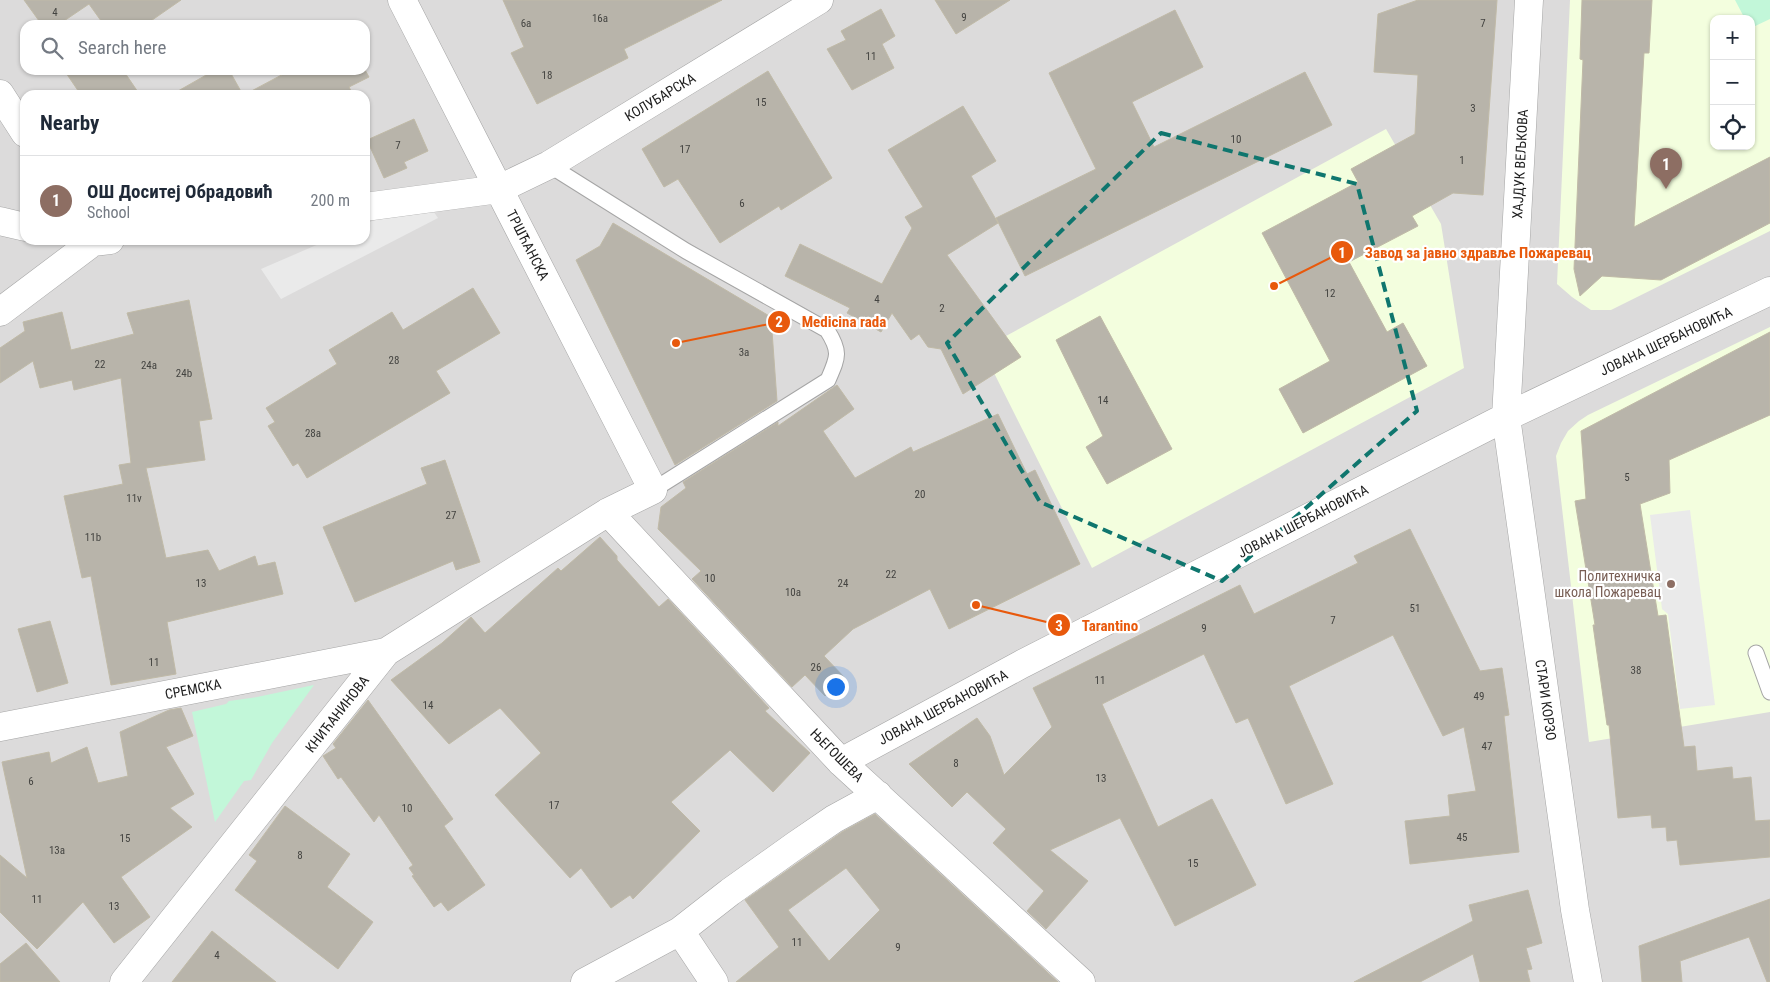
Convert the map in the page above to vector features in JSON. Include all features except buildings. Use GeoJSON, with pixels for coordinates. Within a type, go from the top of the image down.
{"type":"FeatureCollection","features":[{"type":"Feature","properties":{"kind":"street","name":"ТРШЋАНСКА"},"geometry":{"type":"LineString","coordinates":[[402,0],[653,490]]}},
{"type":"Feature","properties":{"kind":"street","name":"КОЛУБАРСКА"},"geometry":{"type":"LineString","coordinates":[[370,205],[499,189],[549,165],[819,0]]}},
{"type":"Feature","properties":{"kind":"street","name":"ХАЈДУК ВЕЉКОВА"},"geometry":{"type":"LineString","coordinates":[[1506,417],[1529,0]]}},
{"type":"Feature","properties":{"kind":"street"},"geometry":{"type":"LineString","coordinates":[[0,94],[20,125]]}},
{"type":"Feature","properties":{"kind":"street"},"geometry":{"type":"LineString","coordinates":[[0,221],[20,226]]}},
{"type":"Feature","properties":{"kind":"street"},"geometry":{"type":"LineString","coordinates":[[0,312],[90,245]]}},
{"type":"Feature","properties":{"kind":"street","name":"ЈОВАНА ШЕРБАНОВИЋА"},"geometry":{"type":"LineString","coordinates":[[841,762],[1022,664],[1506,417],[1770,291]]}},
{"type":"Feature","properties":{"kind":"street","name":"СТАРИ КОРЗО"},"geometry":{"type":"LineString","coordinates":[[1506,417],[1575,910],[1588,982]]}},
{"type":"Feature","properties":{"kind":"street","name":"КНИЋАНИНОВА"},"geometry":{"type":"LineString","coordinates":[[124,982],[386,652],[608,512],[653,490]]}},
{"type":"Feature","properties":{"kind":"street","name":"ЊЕГОШЕВА"},"geometry":{"type":"LineString","coordinates":[[608,512],[841,762],[1081,982]]}},
{"type":"Feature","properties":{"kind":"street","name":"СРЕМСКА"},"geometry":{"type":"LineString","coordinates":[[0,727],[386,652]]}},
{"type":"Feature","properties":{"kind":"street"},"geometry":{"type":"LineString","coordinates":[[585,982],[680,931],[730,892],[796,845],[834,820],[878,795]]}},
{"type":"Feature","properties":{"kind":"street"},"geometry":{"type":"LineString","coordinates":[[680,931],[714,982]]}},
{"type":"Feature","properties":{"kind":"lane"},"geometry":{"type":"LineString","coordinates":[[549,165],[686,251],[827,330],[835,343],[838,358],[828,380],[653,490]]}},
{"type":"Feature","properties":{"kind":"lane"},"geometry":{"type":"LineString","coordinates":[[1756,653],[1770,692]]}},
{"type":"Feature","properties":{"kind":"highlighted area"},"geometry":{"type":"Polygon","coordinates":[[[1161,133],[1357,184],[1417,411],[1222,581],[1040,502],[947,343],[1161,133]]]}},
{"type":"Feature","properties":{"kind":"shaded area"},"geometry":{"type":"Polygon","coordinates":[[[0,0],[1770,0],[1770,982],[0,982],[0,0]]]}},
{"type":"Feature","properties":{"kind":"shaded area"},"geometry":{"type":"Polygon","coordinates":[[[1570,0],[1770,0],[1770,231],[1611,310],[1591,310],[1557,284],[1570,0]]]}},
{"type":"Feature","properties":{"kind":"shaded area"},"geometry":{"type":"Polygon","coordinates":[[[1735,0],[1770,0],[1770,19],[1755,26],[1755,15],[1743,15],[1735,0]]]}},
{"type":"Feature","properties":{"kind":"shaded area"},"geometry":{"type":"Polygon","coordinates":[[[1386,129],[1441,224],[1464,368],[1092,568],[982,349],[1386,129]]]}},
{"type":"Feature","properties":{"kind":"shaded area"},"geometry":{"type":"Polygon","coordinates":[[[425,199],[438,218],[281,299],[261,269],[316,245],[370,245],[370,222],[425,199]]]}},
{"type":"Feature","properties":{"kind":"shaded area","name":"Политехничка школа Пожаревац"},"geometry":{"type":"Polygon","coordinates":[[[1770,327],[1770,712],[1589,742],[1556,456],[1561,443],[1568,431],[1588,415],[1770,327]]]}},
{"type":"Feature","properties":{"kind":"shaded area"},"geometry":{"type":"Polygon","coordinates":[[[1690,510],[1715,705],[1680,709],[1668,614],[1662,609],[1650,515],[1690,510]]]}},
{"type":"Feature","properties":{"kind":"shaded area"},"geometry":{"type":"Polygon","coordinates":[[[314,685],[272,743],[251,780],[244,781],[215,822],[192,712],[226,704],[229,701],[314,685]]]}},
{"type":"Feature","properties":{"kind":"place","name":"ОШ Доситеј Обрадовић"},"geometry":{"type":"Point","coordinates":[1666,189]}},
{"type":"Feature","properties":{"kind":"place","name":"Завод за јавно здравље Пожаревац"},"geometry":{"type":"Point","coordinates":[1274,286]}},
{"type":"Feature","properties":{"kind":"place","name":"Medicina rada"},"geometry":{"type":"Point","coordinates":[676,343]}},
{"type":"Feature","properties":{"kind":"place","name":"Политехничка школа Пожаревац"},"geometry":{"type":"Point","coordinates":[1671,584]}},
{"type":"Feature","properties":{"kind":"place","name":"Tarantino"},"geometry":{"type":"Point","coordinates":[976,605]}}]}
